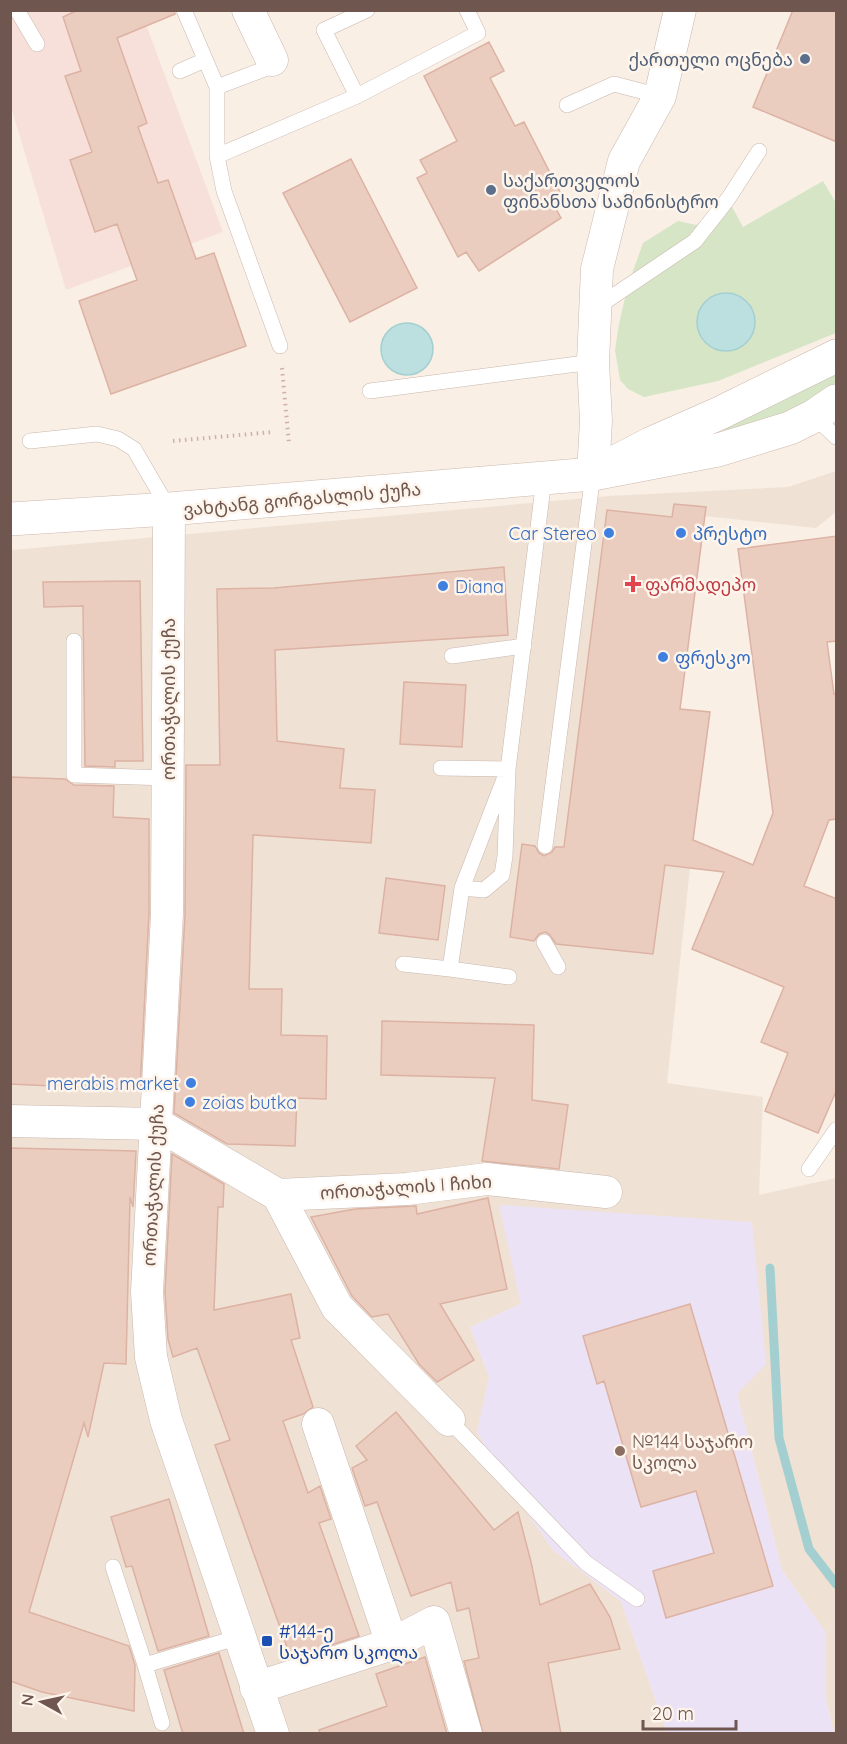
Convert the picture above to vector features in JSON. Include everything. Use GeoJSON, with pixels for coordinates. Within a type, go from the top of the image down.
{"type":"FeatureCollection","features":[{"type":"Feature","properties":{"kind":"main road","name":"ვახტანგ გორგასლის ქუჩა"},"geometry":{"type":"LineString","coordinates":[[593,474],[642,448],[837,356]]}},
{"type":"Feature","properties":{"kind":"main road","name":"ვახტანგ გორგასლის ქუჩა"},"geometry":{"type":"LineString","coordinates":[[10,519],[169,509],[593,474],[718,450],[829,418]]}},
{"type":"Feature","properties":{"kind":"street"},"geometry":{"type":"LineString","coordinates":[[248,10],[272,60]]}},
{"type":"Feature","properties":{"kind":"street"},"geometry":{"type":"LineString","coordinates":[[593,474],[596,421],[594,362],[597,269],[624,161],[660,96],[680,10]]}},
{"type":"Feature","properties":{"kind":"street","name":"ორთაჭალის ქუჩა"},"geometry":{"type":"LineString","coordinates":[[169,509],[167,914],[147,1292],[151,1357],[166,1420],[273,1734]]}},
{"type":"Feature","properties":{"kind":"street"},"geometry":{"type":"LineString","coordinates":[[10,1121],[157,1124],[278,1195],[337,1307],[449,1420]]}},
{"type":"Feature","properties":{"kind":"street","name":"ორთაჭალის I ჩიხი"},"geometry":{"type":"LineString","coordinates":[[278,1195],[407,1189],[488,1179],[606,1192]]}},
{"type":"Feature","properties":{"kind":"street"},"geometry":{"type":"LineString","coordinates":[[318,1424],[392,1644]]}},
{"type":"Feature","properties":{"kind":"street"},"geometry":{"type":"LineString","coordinates":[[256,1689],[392,1644],[434,1622],[466,1734]]}},
{"type":"Feature","properties":{"kind":"lane"},"geometry":{"type":"LineString","coordinates":[[17,10],[37,44]]}},
{"type":"Feature","properties":{"kind":"lane"},"geometry":{"type":"LineString","coordinates":[[184,10],[217,87],[217,156],[224,190],[280,346]]}},
{"type":"Feature","properties":{"kind":"lane"},"geometry":{"type":"LineString","coordinates":[[357,96],[324,30],[367,10]]}},
{"type":"Feature","properties":{"kind":"lane"},"geometry":{"type":"LineString","coordinates":[[217,156],[357,96],[478,33],[467,10]]}},
{"type":"Feature","properties":{"kind":"lane"},"geometry":{"type":"LineString","coordinates":[[180,71],[205,60]]}},
{"type":"Feature","properties":{"kind":"lane"},"geometry":{"type":"LineString","coordinates":[[217,87],[270,67],[272,60]]}},
{"type":"Feature","properties":{"kind":"lane"},"geometry":{"type":"LineString","coordinates":[[567,105],[614,84],[660,96]]}},
{"type":"Feature","properties":{"kind":"lane"},"geometry":{"type":"LineString","coordinates":[[597,307],[695,242],[728,199],[759,151]]}},
{"type":"Feature","properties":{"kind":"lane"},"geometry":{"type":"LineString","coordinates":[[370,391],[594,362]]}},
{"type":"Feature","properties":{"kind":"lane"},"geometry":{"type":"LineString","coordinates":[[30,441],[97,434],[118,439],[134,449],[169,509]]}},
{"type":"Feature","properties":{"kind":"lane"},"geometry":{"type":"LineString","coordinates":[[545,846],[593,474]]}},
{"type":"Feature","properties":{"kind":"lane"},"geometry":{"type":"LineString","coordinates":[[462,888],[484,890],[502,874],[505,856],[508,769],[544,479]]}},
{"type":"Feature","properties":{"kind":"lane"},"geometry":{"type":"LineString","coordinates":[[74,641],[74,775],[168,778]]}},
{"type":"Feature","properties":{"kind":"lane"},"geometry":{"type":"LineString","coordinates":[[452,656],[524,646]]}},
{"type":"Feature","properties":{"kind":"lane"},"geometry":{"type":"LineString","coordinates":[[441,768],[508,769]]}},
{"type":"Feature","properties":{"kind":"lane"},"geometry":{"type":"LineString","coordinates":[[450,969],[462,888],[508,769]]}},
{"type":"Feature","properties":{"kind":"lane"},"geometry":{"type":"LineString","coordinates":[[544,942],[558,968]]}},
{"type":"Feature","properties":{"kind":"lane"},"geometry":{"type":"LineString","coordinates":[[403,964],[509,977]]}},
{"type":"Feature","properties":{"kind":"lane"},"geometry":{"type":"LineString","coordinates":[[809,1169],[837,1130]]}},
{"type":"Feature","properties":{"kind":"lane"},"geometry":{"type":"LineString","coordinates":[[449,1420],[586,1563],[637,1599]]}},
{"type":"Feature","properties":{"kind":"lane"},"geometry":{"type":"LineString","coordinates":[[113,1567],[162,1723]]}},
{"type":"Feature","properties":{"kind":"lane"},"geometry":{"type":"LineString","coordinates":[[145,1665],[239,1637]]}},
{"type":"Feature","properties":{"kind":"path"},"geometry":{"type":"LineString","coordinates":[[280,346],[289,444]]}},
{"type":"Feature","properties":{"kind":"path"},"geometry":{"type":"LineString","coordinates":[[173,441],[273,432]]}},
{"type":"Feature","properties":{"kind":"shaded area"},"geometry":{"type":"Polygon","coordinates":[[[10,11],[141,11],[223,232],[66,290],[11,107],[10,11]]]}},
{"type":"Feature","properties":{"kind":"shaded area"},"geometry":{"type":"Polygon","coordinates":[[[836,471],[836,512],[816,528],[705,516],[680,709],[710,712],[690,868],[667,1083],[763,1097],[759,1195],[836,1178],[836,1733],[834,1733],[826,1700],[826,1633],[782,1570],[737,1394],[500,1205],[521,1304],[470,1327],[489,1377],[477,1432],[507,1485],[554,1551],[621,1601],[667,1733],[11,1734],[11,550],[609,496],[788,487],[836,471]]]}},
{"type":"Feature","properties":{"kind":"shaded area","name":"№144 საჯარო სკოლა"},"geometry":{"type":"Polygon","coordinates":[[[499,1205],[752,1222],[766,1364],[737,1394],[782,1570],[826,1633],[826,1700],[834,1733],[667,1733],[621,1601],[554,1551],[507,1485],[477,1432],[489,1377],[470,1327],[521,1304],[499,1205]]]}},
{"type":"Feature","properties":{"kind":"green space"},"geometry":{"type":"Polygon","coordinates":[[[823,181],[836,203],[836,333],[718,381],[644,397],[628,389],[620,380],[615,350],[628,285],[643,243],[678,221],[696,225],[731,205],[743,227],[823,181]]]}},
{"type":"Feature","properties":{"kind":"green space"},"geometry":{"type":"Polygon","coordinates":[[[836,362],[836,388],[807,405],[745,428],[710,431],[836,362]]]}},
{"type":"Feature","properties":{"kind":"water"},"geometry":{"type":"Polygon","coordinates":[[[720,293],[732,293],[747,301],[755,316],[755,328],[747,343],[732,351],[720,351],[705,343],[697,328],[697,316],[705,301],[720,293]]]}},
{"type":"Feature","properties":{"kind":"water"},"geometry":{"type":"Polygon","coordinates":[[[402,323],[412,323],[426,330],[433,349],[426,368],[412,375],[402,375],[392,371],[385,364],[381,354],[381,344],[385,334],[392,327],[402,323]]]}},
{"type":"Feature","properties":{"kind":"building"},"geometry":{"type":"Polygon","coordinates":[[[78,10],[174,10],[175,14],[117,38],[147,123],[138,127],[158,183],[168,180],[196,259],[214,253],[246,346],[111,394],[79,301],[137,280],[117,224],[95,232],[70,160],[92,152],[65,76],[81,71],[63,17],[78,10]]]}},
{"type":"Feature","properties":{"kind":"building","name":"ქართული ოცნება"},"geometry":{"type":"Polygon","coordinates":[[[793,10],[837,10],[837,142],[753,107],[793,10]]]}},
{"type":"Feature","properties":{"kind":"building","name":"საქართველოს ფინანსთა სამინისტრო"},"geometry":{"type":"Polygon","coordinates":[[[489,42],[504,71],[490,78],[515,126],[524,122],[565,202],[555,207],[561,218],[479,271],[466,252],[458,257],[417,178],[427,173],[420,160],[457,141],[424,76],[489,42]]]}},
{"type":"Feature","properties":{"kind":"building"},"geometry":{"type":"Polygon","coordinates":[[[351,159],[417,288],[350,322],[283,193],[351,159]]]}},
{"type":"Feature","properties":{"kind":"building"},"geometry":{"type":"Polygon","coordinates":[[[674,504],[706,507],[680,709],[710,712],[693,840],[753,865],[773,813],[738,549],[837,536],[837,641],[827,642],[834,694],[837,694],[837,819],[829,820],[804,886],[837,899],[837,1089],[818,1133],[765,1111],[788,1053],[761,1042],[784,987],[692,949],[724,872],[665,865],[653,954],[556,944],[545,932],[539,934],[534,941],[510,937],[522,844],[535,846],[544,856],[552,852],[555,847],[564,847],[607,510],[672,517],[674,504]]]}},
{"type":"Feature","properties":{"kind":"building"},"geometry":{"type":"Polygon","coordinates":[[[504,567],[508,635],[275,650],[277,741],[344,749],[340,788],[375,790],[371,843],[253,835],[249,989],[282,989],[281,1035],[327,1036],[326,1099],[297,1098],[295,1146],[227,1144],[174,1113],[185,915],[186,765],[220,765],[217,589],[274,588],[504,567]]]}},
{"type":"Feature","properties":{"kind":"building"},"geometry":{"type":"Polygon","coordinates":[[[140,581],[143,761],[115,761],[115,767],[85,766],[83,606],[44,607],[43,582],[140,581]]]}},
{"type":"Feature","properties":{"kind":"building"},"geometry":{"type":"Polygon","coordinates":[[[404,682],[466,685],[462,747],[400,744],[404,682]]]}},
{"type":"Feature","properties":{"kind":"building"},"geometry":{"type":"Polygon","coordinates":[[[10,777],[65,779],[74,785],[114,786],[113,817],[149,819],[149,913],[140,1090],[10,1084],[10,777]]]}},
{"type":"Feature","properties":{"kind":"building"},"geometry":{"type":"Polygon","coordinates":[[[386,878],[445,886],[438,940],[379,933],[386,878]]]}},
{"type":"Feature","properties":{"kind":"building"},"geometry":{"type":"Polygon","coordinates":[[[382,1021],[534,1025],[532,1100],[568,1105],[559,1169],[482,1161],[495,1078],[381,1075],[382,1021]]]}},
{"type":"Feature","properties":{"kind":"building"},"geometry":{"type":"Polygon","coordinates":[[[10,1148],[136,1151],[133,1207],[130,1197],[126,1364],[104,1363],[88,1437],[84,1423],[29,1612],[129,1646],[135,1665],[134,1711],[42,1692],[10,1681],[10,1148]]]}},
{"type":"Feature","properties":{"kind":"building"},"geometry":{"type":"Polygon","coordinates":[[[172,1154],[224,1184],[223,1207],[218,1207],[214,1310],[291,1294],[300,1338],[291,1340],[313,1407],[303,1414],[283,1421],[308,1493],[320,1486],[331,1519],[319,1523],[359,1636],[291,1658],[215,1445],[230,1440],[197,1348],[173,1357],[168,1339],[165,1292],[172,1154]]]}},
{"type":"Feature","properties":{"kind":"building"},"geometry":{"type":"Polygon","coordinates":[[[488,1198],[507,1289],[440,1304],[474,1360],[437,1382],[419,1364],[388,1314],[372,1317],[352,1296],[311,1217],[355,1209],[416,1206],[417,1214],[488,1198]]]}},
{"type":"Feature","properties":{"kind":"building"},"geometry":{"type":"Polygon","coordinates":[[[690,1304],[773,1586],[666,1618],[653,1571],[714,1553],[696,1491],[641,1507],[604,1381],[597,1384],[583,1336],[690,1304]]]}},
{"type":"Feature","properties":{"kind":"building"},"geometry":{"type":"Polygon","coordinates":[[[396,1412],[494,1530],[518,1512],[540,1605],[590,1584],[610,1617],[620,1649],[548,1663],[561,1734],[483,1734],[464,1661],[479,1658],[469,1608],[457,1611],[451,1582],[411,1596],[377,1502],[365,1506],[352,1468],[367,1460],[356,1446],[396,1412]]]}},
{"type":"Feature","properties":{"kind":"building"},"geometry":{"type":"Polygon","coordinates":[[[169,1499],[209,1636],[158,1651],[132,1566],[126,1567],[111,1517],[169,1499]]]}},
{"type":"Feature","properties":{"kind":"building"},"geometry":{"type":"Polygon","coordinates":[[[219,1653],[244,1734],[183,1734],[164,1670],[219,1653]]]}},
{"type":"Feature","properties":{"kind":"building"},"geometry":{"type":"Polygon","coordinates":[[[425,1657],[447,1734],[320,1734],[319,1730],[387,1706],[376,1674],[425,1657]]]}},
{"type":"Feature","properties":{"kind":"waterway"},"geometry":{"type":"LineString","coordinates":[[770,1268],[779,1438],[809,1549],[836,1584]]}},
{"type":"Feature","properties":{"kind":"place","name":"ქართული ოცნება"},"geometry":{"type":"Point","coordinates":[805,59]}},
{"type":"Feature","properties":{"kind":"place","name":"საქართველოს ფინანსთა სამინისტრო"},"geometry":{"type":"Point","coordinates":[491,190]}},
{"type":"Feature","properties":{"kind":"place","name":"Car Stereo"},"geometry":{"type":"Point","coordinates":[609,533]}},
{"type":"Feature","properties":{"kind":"place","name":"პრესტო"},"geometry":{"type":"Point","coordinates":[681,533]}},
{"type":"Feature","properties":{"kind":"place","name":"ფარმადეპო"},"geometry":{"type":"Point","coordinates":[633,584]}},
{"type":"Feature","properties":{"kind":"place","name":"Diana"},"geometry":{"type":"Point","coordinates":[443,586]}},
{"type":"Feature","properties":{"kind":"place","name":"ფრესკო"},"geometry":{"type":"Point","coordinates":[663,657]}},
{"type":"Feature","properties":{"kind":"place","name":"merabis market"},"geometry":{"type":"Point","coordinates":[191,1083]}},
{"type":"Feature","properties":{"kind":"place","name":"zoias butka"},"geometry":{"type":"Point","coordinates":[190,1102]}},
{"type":"Feature","properties":{"kind":"place","name":"№144 საჯარო სკოლა"},"geometry":{"type":"Point","coordinates":[620,1451]}},
{"type":"Feature","properties":{"kind":"place","name":"#144-ე საჯარო სკოლა"},"geometry":{"type":"Point","coordinates":[267,1641]}}]}
